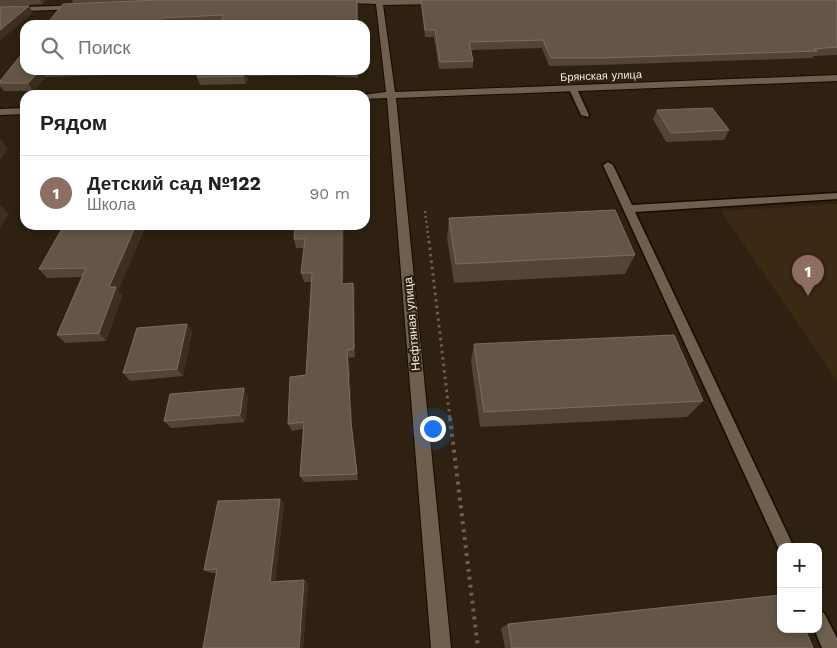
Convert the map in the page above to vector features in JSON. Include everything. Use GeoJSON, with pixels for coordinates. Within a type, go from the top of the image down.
{"type":"FeatureCollection","features":[{"type":"Feature","properties":{"kind":"street"},"geometry":{"type":"LineString","coordinates":[[317,0],[379,0],[399,3],[447,2]]}},
{"type":"Feature","properties":{"kind":"street","name":"Нефтяная улица"},"geometry":{"type":"LineString","coordinates":[[379,0],[391,95],[441,648]]}},
{"type":"Feature","properties":{"kind":"street"},"geometry":{"type":"LineString","coordinates":[[0,10],[89,7]]}},
{"type":"Feature","properties":{"kind":"street","name":"Брянская улица"},"geometry":{"type":"LineString","coordinates":[[370,96],[837,78]]}},
{"type":"Feature","properties":{"kind":"street"},"geometry":{"type":"LineString","coordinates":[[0,112],[20,111]]}},
{"type":"Feature","properties":{"kind":"lane"},"geometry":{"type":"LineString","coordinates":[[573,88],[585,115]]}},
{"type":"Feature","properties":{"kind":"lane"},"geometry":{"type":"LineString","coordinates":[[608,165],[783,543]]}},
{"type":"Feature","properties":{"kind":"lane"},"geometry":{"type":"LineString","coordinates":[[628,209],[837,196]]}},
{"type":"Feature","properties":{"kind":"lane"},"geometry":{"type":"LineString","coordinates":[[822,627],[832,648]]}},
{"type":"Feature","properties":{"kind":"path"},"geometry":{"type":"LineString","coordinates":[[424,203],[478,648]]}},
{"type":"Feature","properties":{"kind":"shaded area"},"geometry":{"type":"Polygon","coordinates":[[[837,204],[837,381],[721,211],[837,204]]]}},
{"type":"Feature","properties":{"kind":"building"},"geometry":{"type":"Polygon","coordinates":[[[159,0],[357,0],[357,20],[222,20],[224,15],[161,18],[160,20],[50,20],[63,4],[159,0]]]}},
{"type":"Feature","properties":{"kind":"building"},"geometry":{"type":"Polygon","coordinates":[[[421,0],[837,0],[837,47],[814,49],[817,51],[551,58],[543,40],[469,42],[473,61],[440,62],[435,30],[425,30],[421,0]]]}},
{"type":"Feature","properties":{"kind":"building"},"geometry":{"type":"Polygon","coordinates":[[[29,6],[0,30],[0,7],[29,6]]]}},
{"type":"Feature","properties":{"kind":"building"},"geometry":{"type":"Polygon","coordinates":[[[20,56],[20,75],[35,75],[28,83],[0,83],[20,56]]]}},
{"type":"Feature","properties":{"kind":"building"},"geometry":{"type":"Polygon","coordinates":[[[198,75],[244,75],[244,76],[197,77],[198,75]]]}},
{"type":"Feature","properties":{"kind":"building"},"geometry":{"type":"Polygon","coordinates":[[[712,108],[729,130],[671,133],[657,110],[712,108]]]}},
{"type":"Feature","properties":{"kind":"building"},"geometry":{"type":"Polygon","coordinates":[[[615,210],[635,255],[456,264],[449,218],[615,210]]]}},
{"type":"Feature","properties":{"kind":"building"},"geometry":{"type":"Polygon","coordinates":[[[61,230],[134,230],[109,287],[116,287],[99,333],[57,335],[86,268],[39,269],[61,230]]]}},
{"type":"Feature","properties":{"kind":"building"},"geometry":{"type":"Polygon","coordinates":[[[295,230],[342,230],[342,284],[353,283],[354,349],[347,350],[351,422],[357,474],[300,476],[304,422],[288,424],[290,377],[306,375],[312,273],[301,273],[305,239],[294,239],[295,230]]]}},
{"type":"Feature","properties":{"kind":"building"},"geometry":{"type":"Polygon","coordinates":[[[187,324],[177,369],[123,373],[137,328],[187,324]]]}},
{"type":"Feature","properties":{"kind":"building"},"geometry":{"type":"Polygon","coordinates":[[[674,335],[703,401],[484,412],[474,344],[674,335]]]}},
{"type":"Feature","properties":{"kind":"building"},"geometry":{"type":"Polygon","coordinates":[[[244,388],[240,415],[164,421],[170,394],[244,388]]]}},
{"type":"Feature","properties":{"kind":"building"},"geometry":{"type":"Polygon","coordinates":[[[280,499],[270,582],[304,580],[299,648],[203,648],[217,569],[204,570],[218,501],[280,499]]]}},
{"type":"Feature","properties":{"kind":"building"},"geometry":{"type":"Polygon","coordinates":[[[777,595],[777,633],[807,633],[813,648],[512,648],[508,624],[777,595]]]}},
{"type":"Feature","properties":{"kind":"place","name":"Детский сад №122"},"geometry":{"type":"Point","coordinates":[808,296]}}]}
